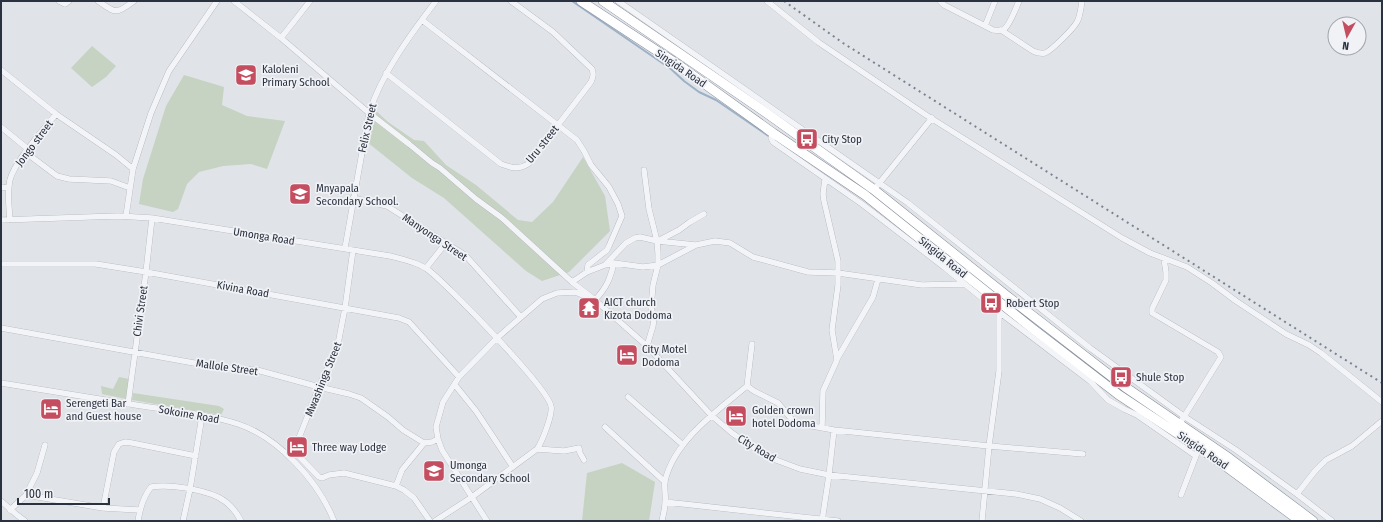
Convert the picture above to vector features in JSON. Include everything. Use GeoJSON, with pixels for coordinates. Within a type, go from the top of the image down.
{"type":"FeatureCollection","features":[{"type":"Feature","properties":{"kind":"highway","name":"Singida Road"},"geometry":{"type":"LineString","coordinates":[[581,1],[677,64],[773,133],[865,194],[1000,308],[1198,452],[1313,521]]}},
{"type":"Feature","properties":{"kind":"highway","name":"Singida Road"},"geometry":{"type":"LineString","coordinates":[[603,1],[876,186],[1007,296],[1125,388],[1182,420],[1285,504],[1300,521]]}},
{"type":"Feature","properties":{"kind":"street"},"geometry":{"type":"LineString","coordinates":[[59,1],[65,4],[69,1]]}},
{"type":"Feature","properties":{"kind":"street"},"geometry":{"type":"LineString","coordinates":[[98,1],[111,10],[116,11],[125,8],[134,1]]}},
{"type":"Feature","properties":{"kind":"street"},"geometry":{"type":"LineString","coordinates":[[126,216],[133,169],[151,113],[169,71],[217,1]]}},
{"type":"Feature","properties":{"kind":"street"},"geometry":{"type":"LineString","coordinates":[[234,1],[281,38],[369,113],[502,218],[572,282],[595,300],[607,286],[614,263]]}},
{"type":"Feature","properties":{"kind":"street"},"geometry":{"type":"LineString","coordinates":[[281,38],[310,1]]}},
{"type":"Feature","properties":{"kind":"street","name":"Felix Street"},"geometry":{"type":"LineString","coordinates":[[344,248],[369,113],[375,94],[386,73],[436,1]]}},
{"type":"Feature","properties":{"kind":"street","name":"Uru street"},"geometry":{"type":"LineString","coordinates":[[386,73],[501,164],[512,168],[520,168],[528,164],[591,82],[594,76],[592,69],[553,32],[511,1]]}},
{"type":"Feature","properties":{"kind":"street"},"geometry":{"type":"LineString","coordinates":[[618,1],[876,186],[908,203],[1182,420],[1216,436],[1298,494],[1332,521]]}},
{"type":"Feature","properties":{"kind":"street"},"geometry":{"type":"LineString","coordinates":[[767,1],[818,42],[932,118],[1122,238],[1150,253],[1178,263],[1196,273],[1286,334],[1309,345],[1321,353],[1382,402]]}},
{"type":"Feature","properties":{"kind":"street"},"geometry":{"type":"LineString","coordinates":[[940,1],[944,5],[993,30],[1005,29],[1019,1]]}},
{"type":"Feature","properties":{"kind":"street"},"geometry":{"type":"LineString","coordinates":[[985,26],[995,1]]}},
{"type":"Feature","properties":{"kind":"street"},"geometry":{"type":"LineString","coordinates":[[1001,30],[1038,54],[1044,53],[1052,49],[1077,22],[1082,1]]}},
{"type":"Feature","properties":{"kind":"street"},"geometry":{"type":"LineString","coordinates":[[422,20],[577,140],[591,165],[609,187],[618,204],[622,216],[609,246],[588,265],[587,272]]}},
{"type":"Feature","properties":{"kind":"street","name":"Jongo street"},"geometry":{"type":"LineString","coordinates":[[1,70],[56,114],[116,155],[133,169]]}},
{"type":"Feature","properties":{"kind":"street","name":"Jongo street"},"geometry":{"type":"LineString","coordinates":[[10,220],[9,188],[12,173],[56,114]]}},
{"type":"Feature","properties":{"kind":"street"},"geometry":{"type":"LineString","coordinates":[[876,186],[932,118]]}},
{"type":"Feature","properties":{"kind":"street"},"geometry":{"type":"LineString","coordinates":[[1,127],[57,176],[69,179],[111,181],[130,188]]}},
{"type":"Feature","properties":{"kind":"street"},"geometry":{"type":"LineString","coordinates":[[773,133],[771,138],[773,142],[862,204],[964,284],[1000,308]]}},
{"type":"Feature","properties":{"kind":"street"},"geometry":{"type":"LineString","coordinates":[[644,170],[649,209],[658,241],[658,265],[653,285],[651,308],[654,317],[647,346]]}},
{"type":"Feature","properties":{"kind":"street"},"geometry":{"type":"LineString","coordinates":[[825,179],[823,194],[824,201],[838,261],[838,291],[832,330],[837,360]]}},
{"type":"Feature","properties":{"kind":"street"},"geometry":{"type":"LineString","coordinates":[[1,187],[9,188]]}},
{"type":"Feature","properties":{"kind":"street","name":"Manyonga Street"},"geometry":{"type":"LineString","coordinates":[[353,198],[387,206],[465,255],[520,316]]}},
{"type":"Feature","properties":{"kind":"street"},"geometry":{"type":"LineString","coordinates":[[658,241],[704,214]]}},
{"type":"Feature","properties":{"kind":"street","name":"Umonga Road"},"geometry":{"type":"LineString","coordinates":[[1,220],[118,216],[152,218],[390,256],[426,268],[439,279],[497,338]]}},
{"type":"Feature","properties":{"kind":"street","name":"Chivi Street"},"geometry":{"type":"LineString","coordinates":[[128,404],[152,218]]}},
{"type":"Feature","properties":{"kind":"street"},"geometry":{"type":"LineString","coordinates":[[605,264],[626,243],[640,237],[658,241],[696,245]]}},
{"type":"Feature","properties":{"kind":"street"},"geometry":{"type":"LineString","coordinates":[[572,282],[587,272],[605,264],[614,263],[643,267],[658,265],[696,245],[715,241],[730,243],[753,257],[791,269],[808,272],[838,273],[922,285],[964,284]]}},
{"type":"Feature","properties":{"kind":"street"},"geometry":{"type":"LineString","coordinates":[[426,268],[446,243]]}},
{"type":"Feature","properties":{"kind":"street","name":"Mwashinga Street"},"geometry":{"type":"LineString","coordinates":[[291,458],[338,344],[346,308],[353,250]]}},
{"type":"Feature","properties":{"kind":"street"},"geometry":{"type":"LineString","coordinates":[[1164,259],[1166,280],[1152,309],[1152,313],[1220,354],[1221,357],[1182,420]]}},
{"type":"Feature","properties":{"kind":"street","name":"Kivina Road"},"geometry":{"type":"LineString","coordinates":[[1,264],[96,264],[399,318],[409,322],[459,376]]}},
{"type":"Feature","properties":{"kind":"street"},"geometry":{"type":"LineString","coordinates":[[822,428],[823,391],[837,360],[873,297],[878,279]]}},
{"type":"Feature","properties":{"kind":"street","name":"City Road"},"geometry":{"type":"LineString","coordinates":[[487,521],[442,450],[436,427],[442,402],[459,376],[520,316],[542,299],[558,293],[575,292],[595,300],[647,346],[711,415],[732,433],[757,450],[776,460],[800,469],[829,475],[986,490],[1040,498],[1060,508],[1080,521]]}},
{"type":"Feature","properties":{"kind":"street"},"geometry":{"type":"LineString","coordinates":[[982,521],[998,371],[1000,308],[1007,296]]}},
{"type":"Feature","properties":{"kind":"street","name":"Mallole Street"},"geometry":{"type":"LineString","coordinates":[[1,328],[216,367],[257,370],[319,388],[349,394],[361,398],[388,417],[403,430],[424,443]]}},
{"type":"Feature","properties":{"kind":"street"},"geometry":{"type":"LineString","coordinates":[[435,521],[472,497],[537,449],[541,442],[551,412],[551,405],[542,390],[497,338]]}},
{"type":"Feature","properties":{"kind":"street"},"geometry":{"type":"LineString","coordinates":[[662,521],[665,502],[665,482],[670,468],[683,445],[711,415],[747,386],[752,344]]}},
{"type":"Feature","properties":{"kind":"street","name":"Sokoine Road"},"geometry":{"type":"LineString","coordinates":[[1,383],[202,416],[239,425],[264,437],[291,458],[318,491],[329,509],[334,521]]}},
{"type":"Feature","properties":{"kind":"street"},"geometry":{"type":"LineString","coordinates":[[454,385],[476,411],[512,467]]}},
{"type":"Feature","properties":{"kind":"street"},"geometry":{"type":"LineString","coordinates":[[747,386],[778,403],[794,422],[801,424],[834,430],[1083,454]]}},
{"type":"Feature","properties":{"kind":"street"},"geometry":{"type":"LineString","coordinates":[[628,396],[683,445]]}},
{"type":"Feature","properties":{"kind":"street"},"geometry":{"type":"LineString","coordinates":[[183,521],[196,456],[202,416]]}},
{"type":"Feature","properties":{"kind":"street"},"geometry":{"type":"LineString","coordinates":[[1298,494],[1326,460],[1352,446],[1382,421]]}},
{"type":"Feature","properties":{"kind":"street"},"geometry":{"type":"LineString","coordinates":[[605,427],[665,482]]}},
{"type":"Feature","properties":{"kind":"street"},"geometry":{"type":"LineString","coordinates":[[822,520],[834,430]]}},
{"type":"Feature","properties":{"kind":"street"},"geometry":{"type":"LineString","coordinates":[[396,486],[402,470],[424,443],[432,442],[438,439]]}},
{"type":"Feature","properties":{"kind":"street"},"geometry":{"type":"LineString","coordinates":[[103,508],[114,452],[119,444],[125,442],[132,443],[196,456]]}},
{"type":"Feature","properties":{"kind":"street"},"geometry":{"type":"LineString","coordinates":[[10,510],[26,495],[37,473],[45,445]]}},
{"type":"Feature","properties":{"kind":"street"},"geometry":{"type":"LineString","coordinates":[[537,449],[564,452],[578,448],[584,460]]}},
{"type":"Feature","properties":{"kind":"street"},"geometry":{"type":"LineString","coordinates":[[294,451],[319,477],[322,478],[329,475],[344,474],[396,486],[404,490],[414,498],[430,521]]}},
{"type":"Feature","properties":{"kind":"street"},"geometry":{"type":"LineString","coordinates":[[1181,495],[1198,452]]}},
{"type":"Feature","properties":{"kind":"street"},"geometry":{"type":"LineString","coordinates":[[138,521],[139,510],[145,494],[151,487],[161,486],[190,489],[218,497],[231,506],[241,521]]}},
{"type":"Feature","properties":{"kind":"street"},"geometry":{"type":"LineString","coordinates":[[26,495],[103,508],[139,510]]}},
{"type":"Feature","properties":{"kind":"street"},"geometry":{"type":"LineString","coordinates":[[1,501],[25,521]]}},
{"type":"Feature","properties":{"kind":"street"},"geometry":{"type":"LineString","coordinates":[[665,502],[838,521]]}},
{"type":"Feature","properties":{"kind":"green space"},"geometry":{"type":"Polygon","coordinates":[[[92,46],[116,66],[106,77],[92,87],[71,68],[92,46]]]}},
{"type":"Feature","properties":{"kind":"green space"},"geometry":{"type":"Polygon","coordinates":[[[184,75],[224,87],[222,105],[247,116],[285,121],[267,169],[251,164],[223,166],[199,172],[187,184],[178,209],[173,212],[139,204],[143,179],[166,106],[184,75]]]}},
{"type":"Feature","properties":{"kind":"green space"},"geometry":{"type":"Polygon","coordinates":[[[374,109],[388,122],[414,140],[424,141],[446,165],[476,185],[518,220],[532,222],[553,202],[583,157],[605,196],[610,231],[569,272],[542,281],[526,271],[444,198],[412,178],[367,142],[374,109]]]}},
{"type":"Feature","properties":{"kind":"green space"},"geometry":{"type":"Polygon","coordinates":[[[119,377],[129,379],[126,399],[102,394],[101,386],[113,389],[119,377]]]}},
{"type":"Feature","properties":{"kind":"green space"},"geometry":{"type":"Polygon","coordinates":[[[133,393],[219,406],[224,409],[221,415],[132,400],[133,393]]]}},
{"type":"Feature","properties":{"kind":"green space"},"geometry":{"type":"Polygon","coordinates":[[[622,463],[655,482],[649,521],[582,521],[587,473],[622,463]]]}},
{"type":"Feature","properties":{"kind":"waterway"},"geometry":{"type":"LineString","coordinates":[[572,1],[671,69],[699,92],[716,100],[770,137]]}},
{"type":"Feature","properties":{"kind":"railway"},"geometry":{"type":"LineString","coordinates":[[784,1],[843,43],[1382,383]]}},
{"type":"Feature","properties":{"kind":"place","name":"Kaloleni Primary School"},"geometry":{"type":"Point","coordinates":[246,75]}},
{"type":"Feature","properties":{"kind":"place","name":"City Stop"},"geometry":{"type":"Point","coordinates":[807,139]}},
{"type":"Feature","properties":{"kind":"place","name":"Mnyapala Secondary School."},"geometry":{"type":"Point","coordinates":[300,194]}},
{"type":"Feature","properties":{"kind":"place","name":"Robert Stop"},"geometry":{"type":"Point","coordinates":[991,303]}},
{"type":"Feature","properties":{"kind":"place","name":"AICT church Kizota Dodoma"},"geometry":{"type":"Point","coordinates":[589,308]}},
{"type":"Feature","properties":{"kind":"place","name":"City Motel Dodoma"},"geometry":{"type":"Point","coordinates":[627,355]}},
{"type":"Feature","properties":{"kind":"place","name":"Shule Stop"},"geometry":{"type":"Point","coordinates":[1121,377]}},
{"type":"Feature","properties":{"kind":"place","name":"Serengeti Bar and Guest house"},"geometry":{"type":"Point","coordinates":[51,409]}},
{"type":"Feature","properties":{"kind":"place","name":"Golden crown hotel Dodoma"},"geometry":{"type":"Point","coordinates":[736,416]}},
{"type":"Feature","properties":{"kind":"place","name":"Three way Lodge"},"geometry":{"type":"Point","coordinates":[297,447]}},
{"type":"Feature","properties":{"kind":"place","name":"Umonga Secondary School"},"geometry":{"type":"Point","coordinates":[434,471]}}]}
